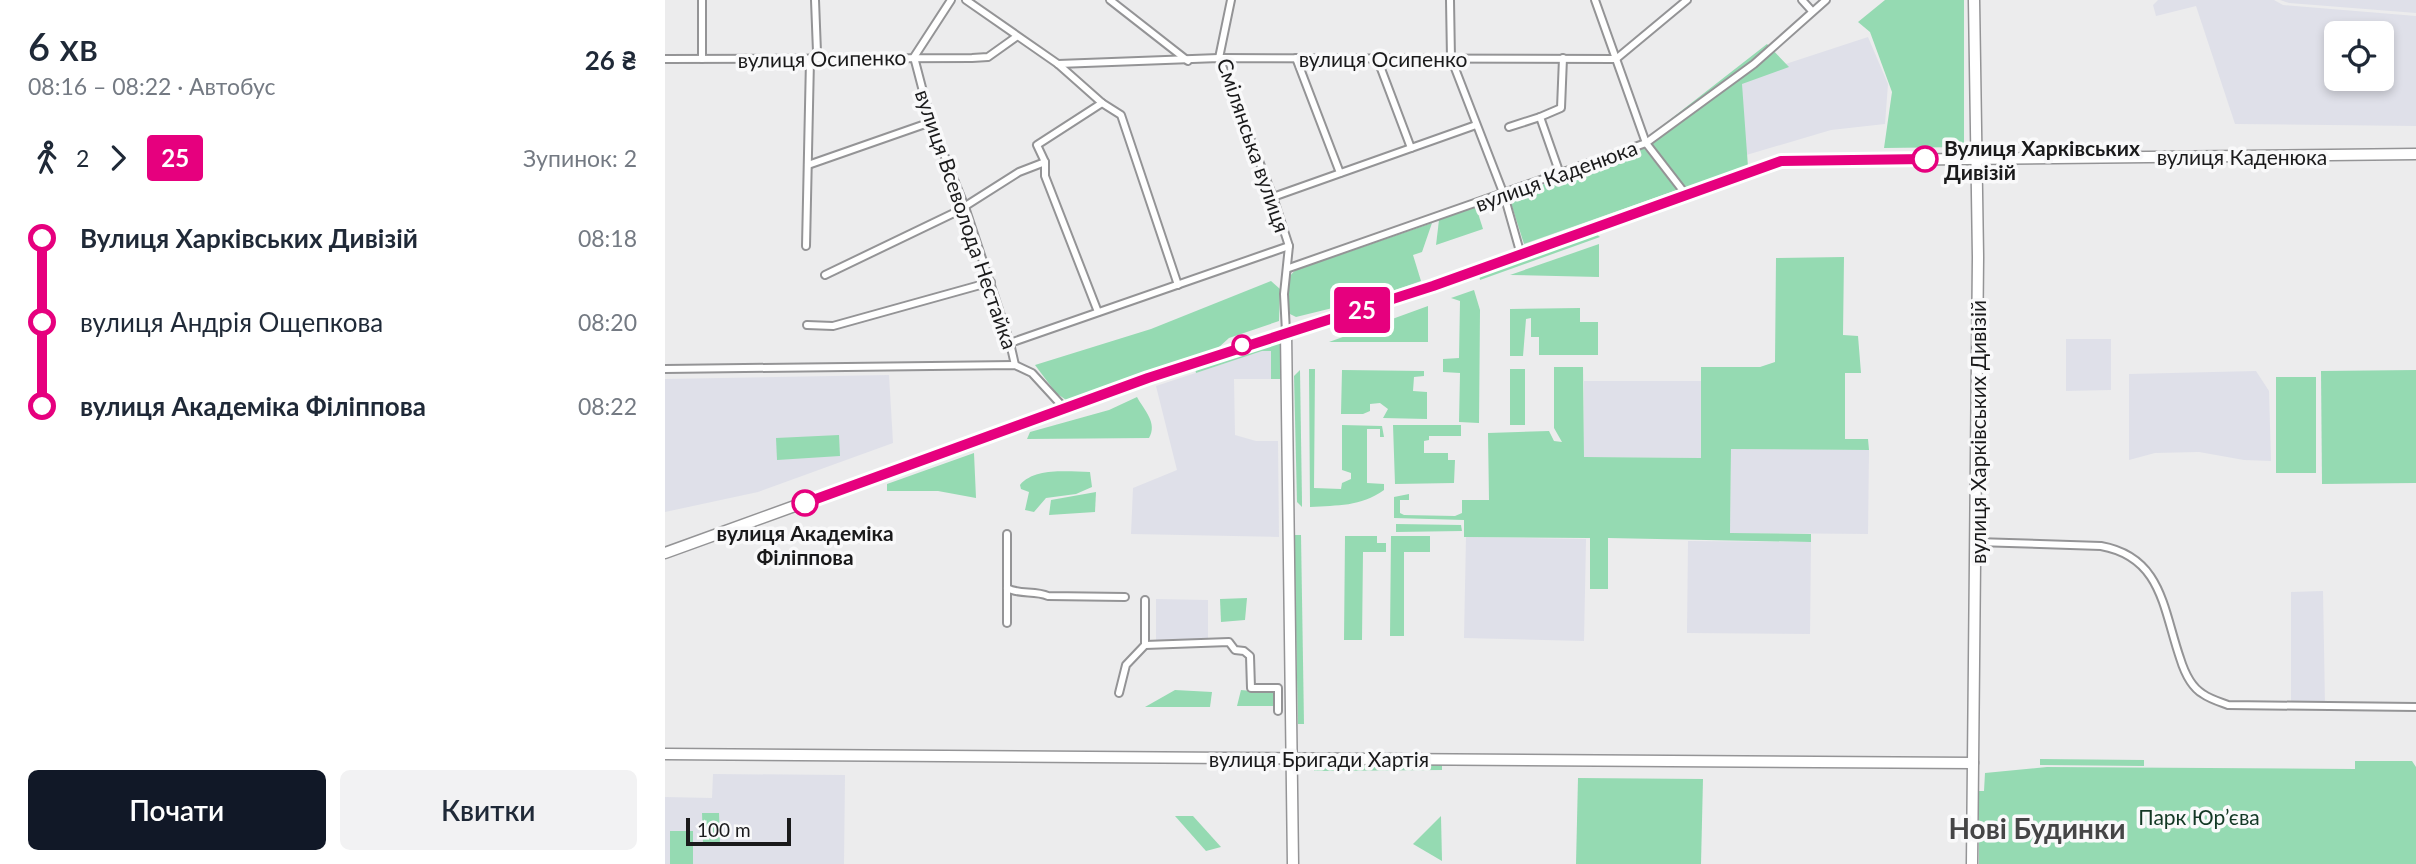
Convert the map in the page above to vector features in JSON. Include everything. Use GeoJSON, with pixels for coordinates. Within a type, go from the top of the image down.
{"type":"FeatureCollection","features":[{"type":"Feature","properties":{"kind":"street"},"geometry":{"type":"LineString","coordinates":[[702,0],[702,59]]}},
{"type":"Feature","properties":{"kind":"street"},"geometry":{"type":"LineString","coordinates":[[806,246],[810,60],[817,52],[815,0]]}},
{"type":"Feature","properties":{"kind":"street"},"geometry":{"type":"LineString","coordinates":[[914,57],[951,0]]}},
{"type":"Feature","properties":{"kind":"street"},"geometry":{"type":"LineString","coordinates":[[966,0],[1058,64],[1102,103],[1121,115],[1178,285]]}},
{"type":"Feature","properties":{"kind":"street"},"geometry":{"type":"LineString","coordinates":[[1110,0],[1189,61]]}},
{"type":"Feature","properties":{"kind":"street","name":"Смілянська вулиця"},"geometry":{"type":"LineString","coordinates":[[1231,0],[1219,58],[1273,197],[1289,246],[1289,268],[1284,294],[1286,332]]}},
{"type":"Feature","properties":{"kind":"street"},"geometry":{"type":"LineString","coordinates":[[1450,0],[1451,58],[1504,195],[1521,255]]}},
{"type":"Feature","properties":{"kind":"street"},"geometry":{"type":"LineString","coordinates":[[1595,0],[1646,143],[1687,196]]}},
{"type":"Feature","properties":{"kind":"street"},"geometry":{"type":"LineString","coordinates":[[1616,59],[1687,0]]}},
{"type":"Feature","properties":{"kind":"street"},"geometry":{"type":"LineString","coordinates":[[1802,0],[1812,11]]}},
{"type":"Feature","properties":{"kind":"street","name":"вулиця Каденюка"},"geometry":{"type":"LineString","coordinates":[[1289,268],[1504,195],[1646,143],[1754,64],[1826,0]]}},
{"type":"Feature","properties":{"kind":"street","name":"вулиця Харківських Дивізій"},"geometry":{"type":"LineString","coordinates":[[1972,864],[1977,158],[1974,0]]}},
{"type":"Feature","properties":{"kind":"street","name":"вулиця Осипенко"},"geometry":{"type":"LineString","coordinates":[[665,59],[988,57],[1016,37]]}},
{"type":"Feature","properties":{"kind":"street","name":"вулиця Всеволода Нестайка"},"geometry":{"type":"LineString","coordinates":[[914,57],[931,122],[965,206],[1015,365]]}},
{"type":"Feature","properties":{"kind":"street","name":"вулиця Осипенко"},"geometry":{"type":"LineString","coordinates":[[1058,64],[1219,58],[1616,59]]}},
{"type":"Feature","properties":{"kind":"street"},"geometry":{"type":"LineString","coordinates":[[1296,58],[1340,173]]}},
{"type":"Feature","properties":{"kind":"street"},"geometry":{"type":"LineString","coordinates":[[1377,58],[1411,148]]}},
{"type":"Feature","properties":{"kind":"street"},"geometry":{"type":"LineString","coordinates":[[1509,127],[1561,108],[1563,58]]}},
{"type":"Feature","properties":{"kind":"street"},"geometry":{"type":"LineString","coordinates":[[1098,313],[1045,176],[1045,162],[1037,145],[1102,103]]}},
{"type":"Feature","properties":{"kind":"street"},"geometry":{"type":"LineString","coordinates":[[1540,117],[1560,174]]}},
{"type":"Feature","properties":{"kind":"street"},"geometry":{"type":"LineString","coordinates":[[808,165],[931,122]]}},
{"type":"Feature","properties":{"kind":"street"},"geometry":{"type":"LineString","coordinates":[[1273,197],[1476,125]]}},
{"type":"Feature","properties":{"kind":"street","name":"вулиця Каденюка"},"geometry":{"type":"LineString","coordinates":[[665,553],[1148,378],[1286,332],[1370,308],[1781,161],[2416,154]]}},
{"type":"Feature","properties":{"kind":"street"},"geometry":{"type":"LineString","coordinates":[[825,275],[965,206],[1019,172],[1045,162]]}},
{"type":"Feature","properties":{"kind":"street"},"geometry":{"type":"LineString","coordinates":[[1010,343],[1289,246]]}},
{"type":"Feature","properties":{"kind":"street"},"geometry":{"type":"LineString","coordinates":[[807,325],[832,326],[991,282]]}},
{"type":"Feature","properties":{"kind":"street"},"geometry":{"type":"LineString","coordinates":[[1286,332],[1293,864]]}},
{"type":"Feature","properties":{"kind":"street"},"geometry":{"type":"LineString","coordinates":[[665,369],[1015,365],[1032,373],[1066,409]]}},
{"type":"Feature","properties":{"kind":"street"},"geometry":{"type":"LineString","coordinates":[[1007,534],[1007,623]]}},
{"type":"Feature","properties":{"kind":"street"},"geometry":{"type":"LineString","coordinates":[[1976,542],[2101,546],[2118,549],[2139,561],[2156,584],[2185,673],[2201,693],[2228,705],[2416,707]]}},
{"type":"Feature","properties":{"kind":"street"},"geometry":{"type":"LineString","coordinates":[[1007,588],[1013,592],[1038,592],[1048,596],[1125,597]]}},
{"type":"Feature","properties":{"kind":"street"},"geometry":{"type":"LineString","coordinates":[[1119,693],[1126,665],[1145,645],[1145,600]]}},
{"type":"Feature","properties":{"kind":"street"},"geometry":{"type":"LineString","coordinates":[[1145,645],[1229,642],[1235,650],[1244,651],[1250,656],[1251,688],[1278,688],[1278,711]]}},
{"type":"Feature","properties":{"kind":"street","name":"вулиця Бригади Хартія"},"geometry":{"type":"LineString","coordinates":[[665,754],[1973,763]]}},
{"type":"Feature","properties":{"kind":"shaded area"},"geometry":{"type":"Polygon","coordinates":[[[2158,0],[2274,0],[2283,5],[2416,16],[2416,126],[2235,124],[2196,6],[2156,16],[2153,5],[2158,0]]]}},
{"type":"Feature","properties":{"kind":"shaded area"},"geometry":{"type":"Polygon","coordinates":[[[2280,0],[2416,0],[2416,13],[2289,3],[2280,0]]]}},
{"type":"Feature","properties":{"kind":"shaded area"},"geometry":{"type":"Polygon","coordinates":[[[1868,37],[1888,84],[1885,124],[1831,130],[1743,156],[1740,79],[1868,37]]]}},
{"type":"Feature","properties":{"kind":"shaded area"},"geometry":{"type":"Polygon","coordinates":[[[2066,339],[2111,339],[2111,390],[2066,391],[2066,339]]]}},
{"type":"Feature","properties":{"kind":"shaded area"},"geometry":{"type":"Polygon","coordinates":[[[1262,351],[1271,351],[1271,379],[1234,379],[1235,435],[1256,441],[1278,441],[1279,537],[1131,534],[1133,488],[1177,470],[1156,386],[1262,351]]]}},
{"type":"Feature","properties":{"kind":"shaded area"},"geometry":{"type":"Polygon","coordinates":[[[2256,371],[2269,391],[2271,461],[2244,460],[2199,452],[2155,453],[2129,460],[2129,374],[2256,371]]]}},
{"type":"Feature","properties":{"kind":"shaded area"},"geometry":{"type":"Polygon","coordinates":[[[889,375],[893,443],[758,492],[665,512],[665,379],[889,375]]]}},
{"type":"Feature","properties":{"kind":"shaded area"},"geometry":{"type":"Polygon","coordinates":[[[1584,381],[1702,381],[1702,458],[1584,457],[1584,381]]]}},
{"type":"Feature","properties":{"kind":"shaded area"},"geometry":{"type":"Polygon","coordinates":[[[1731,448],[1869,450],[1868,534],[1730,533],[1731,448]]]}},
{"type":"Feature","properties":{"kind":"shaded area"},"geometry":{"type":"Polygon","coordinates":[[[1466,537],[1586,539],[1584,641],[1464,638],[1466,537]]]}},
{"type":"Feature","properties":{"kind":"shaded area"},"geometry":{"type":"Polygon","coordinates":[[[1688,541],[1811,542],[1810,634],[1687,633],[1688,541]]]}},
{"type":"Feature","properties":{"kind":"shaded area"},"geometry":{"type":"Polygon","coordinates":[[[2323,591],[2325,706],[2291,706],[2291,592],[2323,591]]]}},
{"type":"Feature","properties":{"kind":"shaded area"},"geometry":{"type":"Polygon","coordinates":[[[1156,599],[1208,600],[1208,641],[1156,641],[1156,599]]]}},
{"type":"Feature","properties":{"kind":"shaded area"},"geometry":{"type":"Polygon","coordinates":[[[713,774],[845,775],[844,864],[665,864],[665,797],[712,798],[713,774]]]}},
{"type":"Feature","properties":{"kind":"green space"},"geometry":{"type":"Polygon","coordinates":[[[1885,0],[1964,0],[1964,147],[1884,148],[1892,92],[1870,32],[1858,22],[1885,0]]]}},
{"type":"Feature","properties":{"kind":"green space"},"geometry":{"type":"Polygon","coordinates":[[[1767,44],[1789,67],[1742,84],[1748,167],[1686,188],[1652,147],[1649,136],[1767,44]]]}},
{"type":"Feature","properties":{"kind":"green space"},"geometry":{"type":"Polygon","coordinates":[[[1643,147],[1677,190],[1524,244],[1509,197],[1643,147]]]}},
{"type":"Feature","properties":{"kind":"green space"},"geometry":{"type":"Polygon","coordinates":[[[1476,207],[1483,229],[1436,245],[1439,220],[1476,207]]]}},
{"type":"Feature","properties":{"kind":"green space"},"geometry":{"type":"Polygon","coordinates":[[[1432,223],[1422,252],[1413,255],[1421,281],[1369,299],[1296,317],[1290,314],[1287,285],[1296,270],[1432,223]]]}},
{"type":"Feature","properties":{"kind":"green space"},"geometry":{"type":"Polygon","coordinates":[[[1595,233],[1600,237],[1480,280],[1479,274],[1595,233]]]}},
{"type":"Feature","properties":{"kind":"green space"},"geometry":{"type":"Polygon","coordinates":[[[1599,244],[1599,277],[1510,275],[1599,244]]]}},
{"type":"Feature","properties":{"kind":"green space"},"geometry":{"type":"Polygon","coordinates":[[[1844,257],[1843,335],[1858,336],[1861,373],[1845,373],[1845,439],[1868,439],[1869,450],[1731,449],[1730,533],[1811,534],[1811,542],[1608,538],[1608,589],[1590,589],[1590,538],[1464,537],[1464,520],[1394,518],[1394,497],[1409,494],[1409,500],[1400,500],[1400,513],[1404,515],[1455,516],[1462,513],[1462,500],[1489,500],[1488,433],[1549,431],[1554,441],[1562,442],[1554,428],[1554,367],[1583,367],[1584,457],[1701,458],[1701,367],[1760,367],[1775,362],[1776,258],[1844,257]]]}},
{"type":"Feature","properties":{"kind":"green space"},"geometry":{"type":"Polygon","coordinates":[[[1271,281],[1280,289],[1279,321],[1229,338],[1218,348],[1069,402],[1056,393],[1035,365],[1151,329],[1271,281]]]}},
{"type":"Feature","properties":{"kind":"green space"},"geometry":{"type":"Polygon","coordinates":[[[1474,290],[1480,310],[1479,423],[1459,422],[1460,373],[1443,372],[1443,359],[1459,358],[1460,301],[1451,298],[1474,290]]]}},
{"type":"Feature","properties":{"kind":"green space"},"geometry":{"type":"Polygon","coordinates":[[[1428,306],[1428,342],[1329,342],[1428,306]]]}},
{"type":"Feature","properties":{"kind":"green space"},"geometry":{"type":"Polygon","coordinates":[[[1580,308],[1580,322],[1598,322],[1598,355],[1539,355],[1539,337],[1531,337],[1531,318],[1526,319],[1523,356],[1510,356],[1510,309],[1580,308]]]}},
{"type":"Feature","properties":{"kind":"green space"},"geometry":{"type":"Polygon","coordinates":[[[1279,340],[1282,344],[1283,379],[1271,379],[1271,351],[1262,351],[1196,373],[1195,368],[1267,341],[1279,340]]]}},
{"type":"Feature","properties":{"kind":"green space"},"geometry":{"type":"Polygon","coordinates":[[[1309,369],[1315,369],[1314,488],[1341,489],[1342,483],[1351,479],[1351,473],[1342,470],[1342,425],[1382,426],[1384,437],[1380,437],[1380,429],[1367,429],[1367,483],[1384,484],[1384,490],[1375,496],[1349,504],[1310,507],[1309,369]]]}},
{"type":"Feature","properties":{"kind":"green space"},"geometry":{"type":"Polygon","coordinates":[[[1510,369],[1525,369],[1525,425],[1510,425],[1510,369]]]}},
{"type":"Feature","properties":{"kind":"green space"},"geometry":{"type":"Polygon","coordinates":[[[1300,370],[1302,507],[1297,502],[1294,376],[1300,370]]]}},
{"type":"Feature","properties":{"kind":"green space"},"geometry":{"type":"Polygon","coordinates":[[[1342,370],[1424,371],[1424,376],[1414,377],[1413,391],[1427,392],[1427,419],[1383,418],[1388,409],[1380,403],[1370,404],[1370,411],[1363,414],[1341,414],[1342,370]]]}},
{"type":"Feature","properties":{"kind":"green space"},"geometry":{"type":"Polygon","coordinates":[[[2416,370],[2416,483],[2322,484],[2321,371],[2416,370]]]}},
{"type":"Feature","properties":{"kind":"green space"},"geometry":{"type":"Polygon","coordinates":[[[2276,377],[2316,377],[2316,473],[2276,473],[2276,377]]]}},
{"type":"Feature","properties":{"kind":"green space"},"geometry":{"type":"Polygon","coordinates":[[[1137,397],[1151,422],[1149,438],[1027,439],[1030,432],[1109,410],[1137,397]]]}},
{"type":"Feature","properties":{"kind":"green space"},"geometry":{"type":"Polygon","coordinates":[[[1393,425],[1461,425],[1461,436],[1429,436],[1429,440],[1424,441],[1424,453],[1448,453],[1448,460],[1455,460],[1454,483],[1395,484],[1393,425]]]}},
{"type":"Feature","properties":{"kind":"green space"},"geometry":{"type":"Polygon","coordinates":[[[839,435],[840,456],[777,460],[776,438],[839,435]]]}},
{"type":"Feature","properties":{"kind":"green space"},"geometry":{"type":"Polygon","coordinates":[[[974,453],[976,498],[938,491],[887,491],[887,484],[974,453]]]}},
{"type":"Feature","properties":{"kind":"green space"},"geometry":{"type":"Polygon","coordinates":[[[1090,472],[1092,487],[1076,494],[1046,498],[1034,512],[1025,510],[1029,492],[1021,489],[1020,485],[1026,479],[1043,473],[1090,472]]]}},
{"type":"Feature","properties":{"kind":"green space"},"geometry":{"type":"Polygon","coordinates":[[[1096,492],[1095,512],[1049,515],[1051,500],[1096,492]]]}},
{"type":"Feature","properties":{"kind":"green space"},"geometry":{"type":"Polygon","coordinates":[[[1396,524],[1461,525],[1462,531],[1396,532],[1396,524]]]}},
{"type":"Feature","properties":{"kind":"green space"},"geometry":{"type":"Polygon","coordinates":[[[1294,535],[1301,535],[1304,724],[1298,724],[1294,535]]]}},
{"type":"Feature","properties":{"kind":"green space"},"geometry":{"type":"Polygon","coordinates":[[[1345,536],[1377,536],[1377,543],[1386,543],[1386,552],[1363,552],[1362,640],[1344,640],[1345,536]]]}},
{"type":"Feature","properties":{"kind":"green space"},"geometry":{"type":"Polygon","coordinates":[[[1391,536],[1430,536],[1430,552],[1404,552],[1404,636],[1390,636],[1391,536]]]}},
{"type":"Feature","properties":{"kind":"green space"},"geometry":{"type":"Polygon","coordinates":[[[1247,598],[1245,620],[1221,622],[1220,599],[1247,598]]]}},
{"type":"Feature","properties":{"kind":"green space"},"geometry":{"type":"Polygon","coordinates":[[[1175,690],[1212,692],[1210,707],[1145,707],[1175,690]]]}},
{"type":"Feature","properties":{"kind":"green space"},"geometry":{"type":"Polygon","coordinates":[[[1241,690],[1273,693],[1274,706],[1237,706],[1241,690]]]}},
{"type":"Feature","properties":{"kind":"green space"},"geometry":{"type":"Polygon","coordinates":[[[2040,759],[2144,760],[2144,766],[2040,765],[2040,759]]]}},
{"type":"Feature","properties":{"kind":"green space"},"geometry":{"type":"Polygon","coordinates":[[[1442,761],[1442,770],[1314,771],[1314,763],[1442,761]]]}},
{"type":"Feature","properties":{"kind":"green space","name":"Парк Юр’єва"},"geometry":{"type":"Polygon","coordinates":[[[2355,761],[2412,761],[2416,767],[2416,864],[1979,864],[1979,791],[1984,791],[1985,773],[2047,767],[2355,769],[2355,761]]]}},
{"type":"Feature","properties":{"kind":"green space"},"geometry":{"type":"Polygon","coordinates":[[[1578,778],[1703,779],[1701,864],[1576,864],[1578,778]]]}},
{"type":"Feature","properties":{"kind":"green space"},"geometry":{"type":"Polygon","coordinates":[[[702,813],[719,813],[720,844],[703,845],[702,813]]]}},
{"type":"Feature","properties":{"kind":"green space"},"geometry":{"type":"Polygon","coordinates":[[[1175,816],[1193,816],[1221,847],[1206,851],[1175,816]]]}},
{"type":"Feature","properties":{"kind":"green space"},"geometry":{"type":"Polygon","coordinates":[[[1441,816],[1442,861],[1413,844],[1441,816]]]}},
{"type":"Feature","properties":{"kind":"green space"},"geometry":{"type":"Polygon","coordinates":[[[670,831],[693,831],[693,864],[670,864],[670,831]]]}},
{"type":"Feature","properties":{"kind":"bus line","name":"25"},"geometry":{"type":"LineString","coordinates":[[805,503],[1148,378],[1259,340],[1370,308],[1781,161],[1925,159]]}},
{"type":"Feature","properties":{"kind":"place","name":"Вулиця Харківських Дивізій"},"geometry":{"type":"Point","coordinates":[1925,159]}},
{"type":"Feature","properties":{"kind":"place","name":"вулиця Академіка Філіппова"},"geometry":{"type":"Point","coordinates":[805,503]}},
{"type":"Feature","properties":{"kind":"district","name":"Нові Будинки"},"geometry":{"type":"Point","coordinates":[2037,828]}}]}
